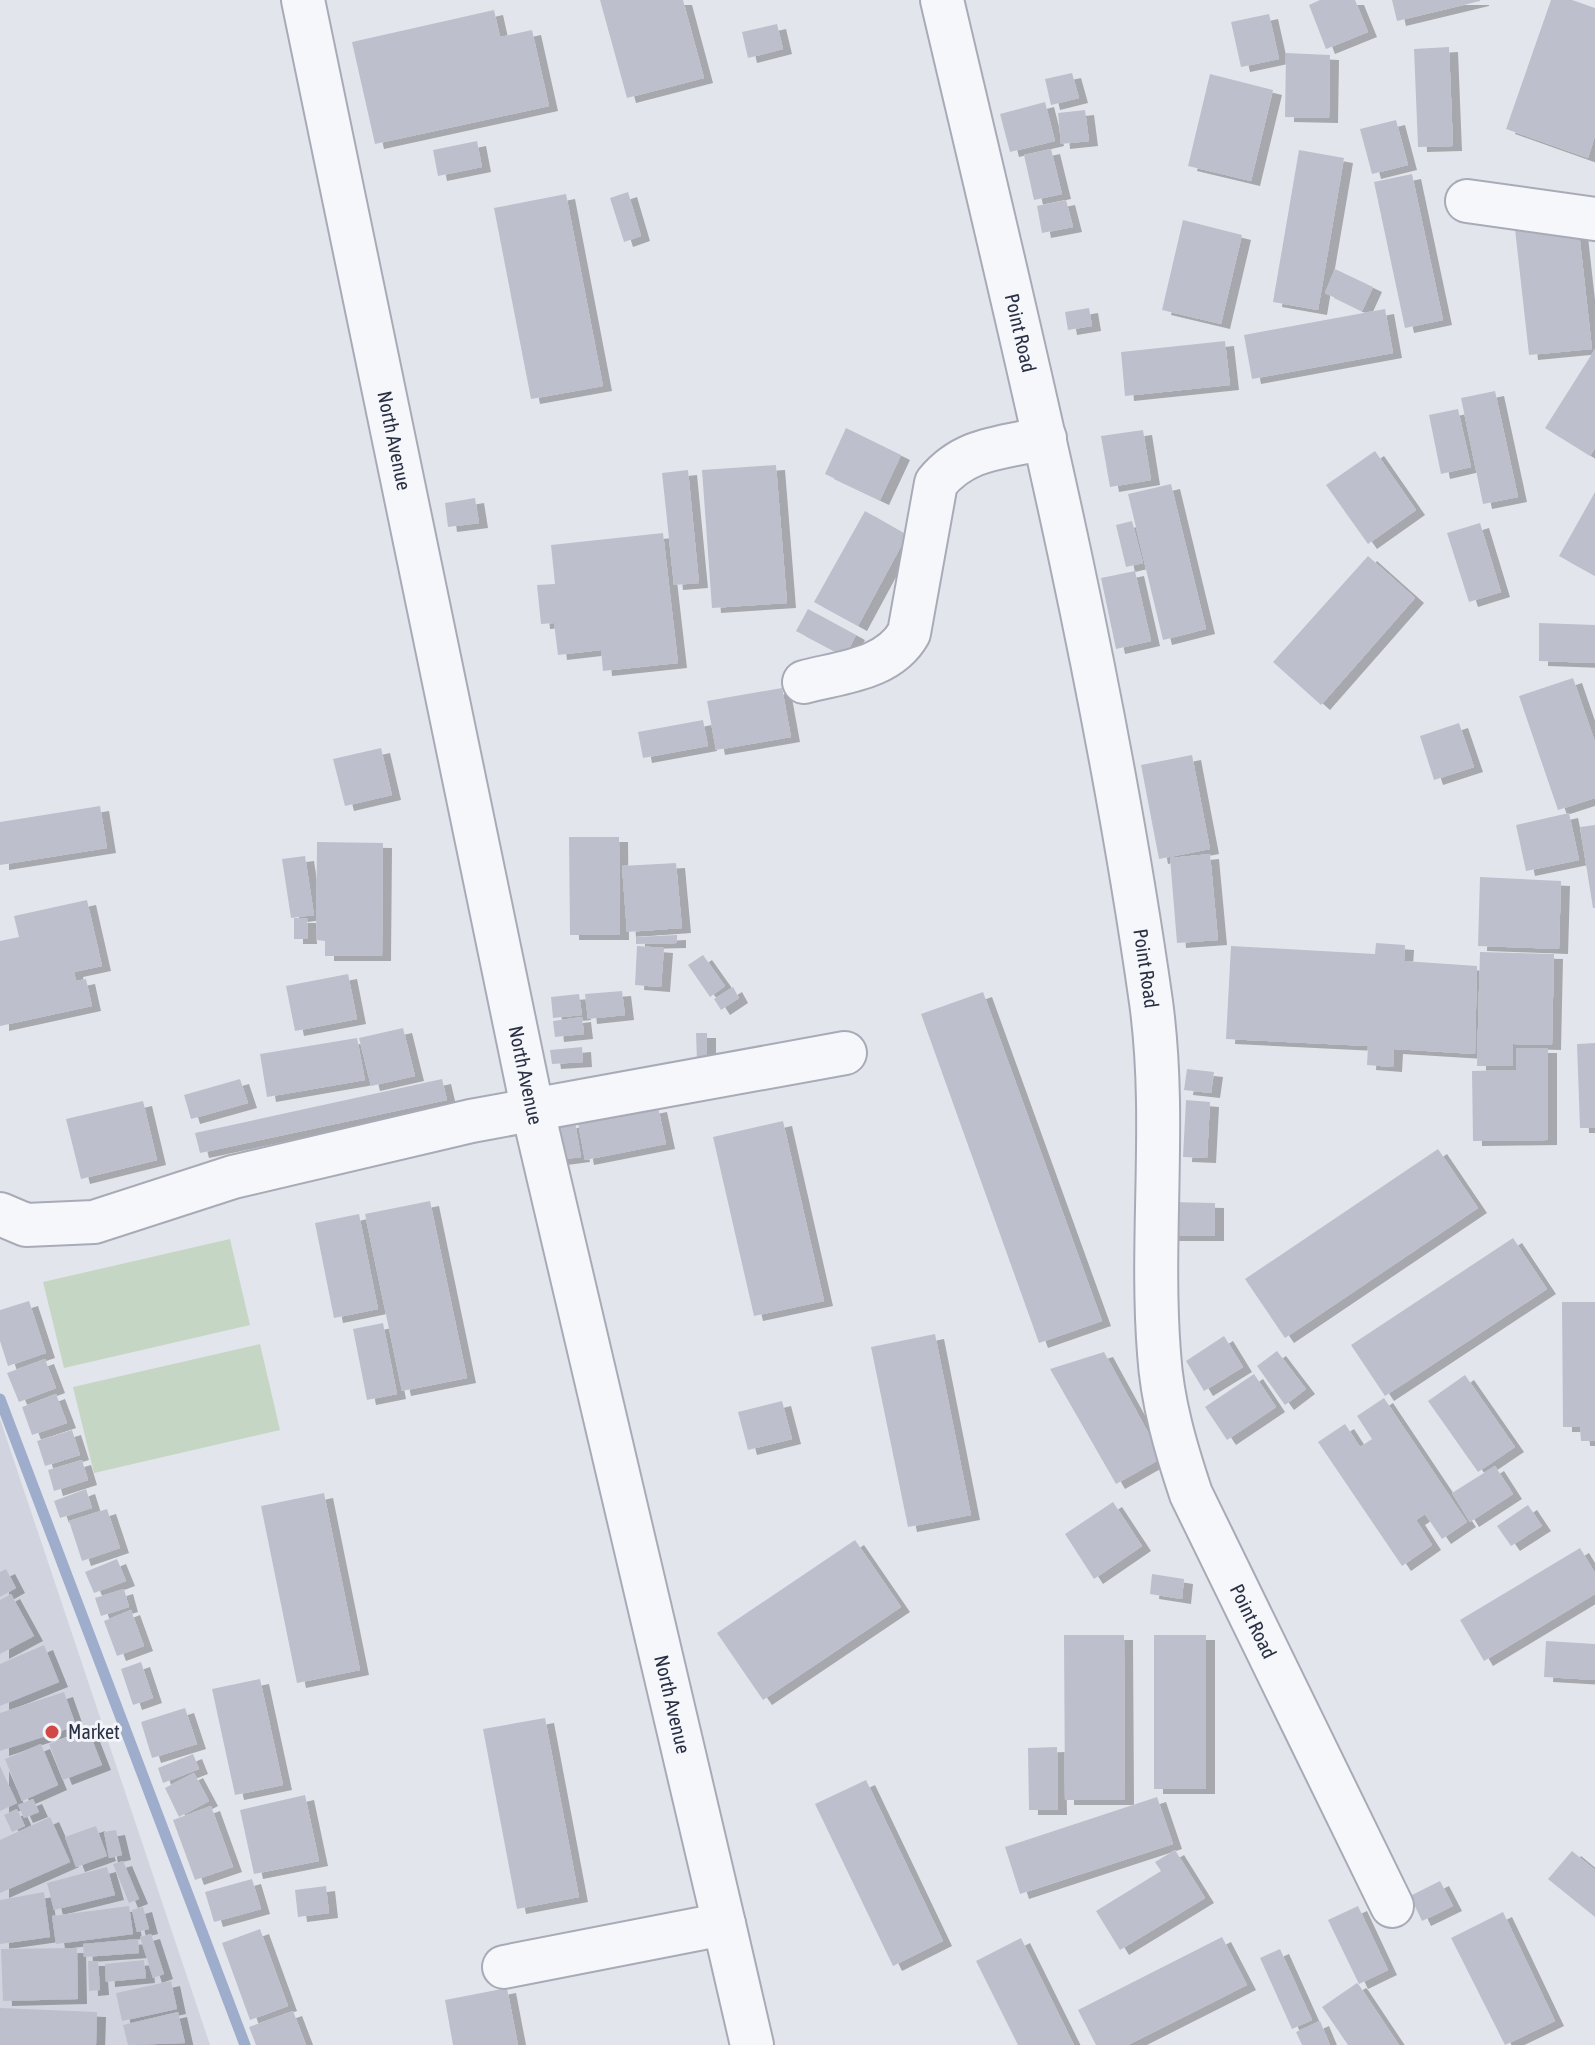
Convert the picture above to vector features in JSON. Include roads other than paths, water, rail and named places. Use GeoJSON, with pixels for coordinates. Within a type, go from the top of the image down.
{"type":"FeatureCollection","features":[{"type":"Feature","properties":{"kind":"street","name":"North Avenue"},"geometry":{"type":"LineString","coordinates":[[303,0],[532,1107],[752,2045]]}},
{"type":"Feature","properties":{"kind":"street","name":"Point Road"},"geometry":{"type":"LineString","coordinates":[[942,0],[1045,438],[1133,877],[1157,1048],[1155,1252],[1159,1357],[1174,1444],[1191,1494],[1392,1906]]}},
{"type":"Feature","properties":{"kind":"street"},"geometry":{"type":"LineString","coordinates":[[1467,201],[1595,219]]}},
{"type":"Feature","properties":{"kind":"street"},"geometry":{"type":"LineString","coordinates":[[804,682],[886,659],[901,646],[909,633],[936,483],[947,470],[963,457],[1045,438]]}},
{"type":"Feature","properties":{"kind":"street"},"geometry":{"type":"LineString","coordinates":[[0,1214],[26,1225],[94,1222],[233,1177],[532,1107],[845,1053]]}},
{"type":"Feature","properties":{"kind":"street"},"geometry":{"type":"LineString","coordinates":[[504,1967],[724,1924]]}},
{"type":"Feature","properties":{"kind":"waterway"},"geometry":{"type":"LineString","coordinates":[[0,1399],[245,2045]]}},
{"type":"Feature","properties":{"kind":"place","name":"Market"},"geometry":{"type":"Point","coordinates":[52,1732]}}]}
